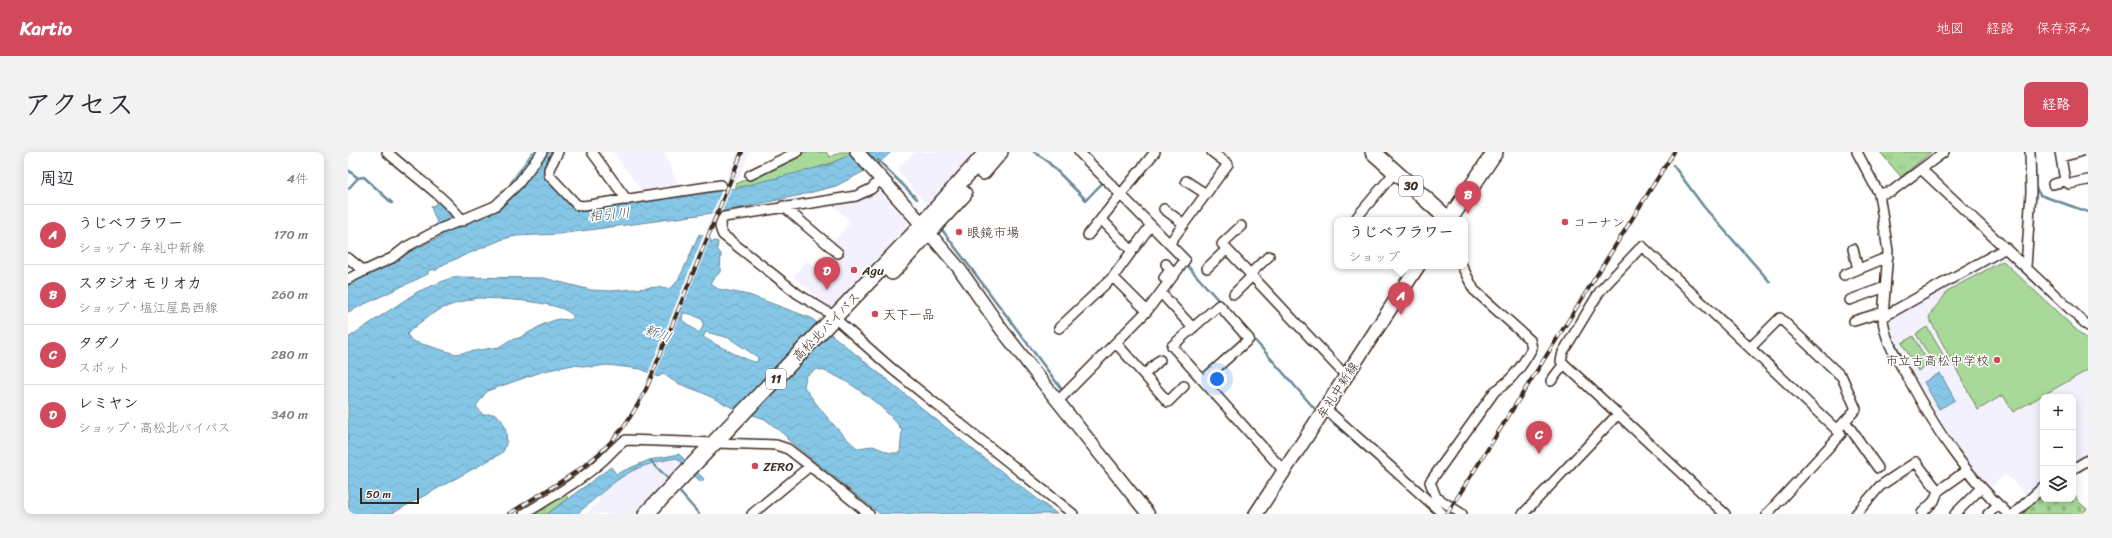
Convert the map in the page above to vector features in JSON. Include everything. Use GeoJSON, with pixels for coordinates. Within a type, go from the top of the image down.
{"type":"FeatureCollection","features":[{"type":"Feature","properties":{"kind":"main road"},"geometry":{"type":"LineString","coordinates":[[857,152],[926,229]]}},
{"type":"Feature","properties":{"kind":"main road","name":"高松北バイパス"},"geometry":{"type":"LineString","coordinates":[[926,229],[987,152]]}},
{"type":"Feature","properties":{"kind":"main road","name":"高松北バイパス"},"geometry":{"type":"LineString","coordinates":[[646,514],[724,440],[1000,152]]}},
{"type":"Feature","properties":{"kind":"main road","name":"30"},"geometry":{"type":"LineString","coordinates":[[1373,152],[1446,217]]}},
{"type":"Feature","properties":{"kind":"main road","name":"30"},"geometry":{"type":"LineString","coordinates":[[1451,217],[1495,152]]}},
{"type":"Feature","properties":{"kind":"main road","name":"牟礼中新線"},"geometry":{"type":"LineString","coordinates":[[1256,514],[1416,269]]}},
{"type":"Feature","properties":{"kind":"main road","name":"高松北バイパス"},"geometry":{"type":"LineString","coordinates":[[660,514],[724,440]]}},
{"type":"Feature","properties":{"kind":"street"},"geometry":{"type":"LineString","coordinates":[[387,152],[418,177],[457,213],[461,221]]}},
{"type":"Feature","properties":{"kind":"street"},"geometry":{"type":"LineString","coordinates":[[348,279],[392,258],[406,247],[440,229],[495,206],[514,188],[542,152]]}},
{"type":"Feature","properties":{"kind":"street"},"geometry":{"type":"LineString","coordinates":[[558,152],[549,169],[549,175],[577,205],[583,206],[627,200],[721,185]]}},
{"type":"Feature","properties":{"kind":"street"},"geometry":{"type":"LineString","coordinates":[[592,152],[627,200]]}},
{"type":"Feature","properties":{"kind":"street"},"geometry":{"type":"LineString","coordinates":[[750,175],[798,152]]}},
{"type":"Feature","properties":{"kind":"street"},"geometry":{"type":"LineString","coordinates":[[1058,401],[1116,344],[1160,293],[1184,260],[1079,152]]}},
{"type":"Feature","properties":{"kind":"street"},"geometry":{"type":"LineString","coordinates":[[1088,235],[1155,152]]}},
{"type":"Feature","properties":{"kind":"street"},"geometry":{"type":"LineString","coordinates":[[1169,244],[1228,164],[1212,152]]}},
{"type":"Feature","properties":{"kind":"street"},"geometry":{"type":"LineString","coordinates":[[1857,152],[1879,194],[1888,257],[1883,315],[1883,324],[1888,338],[1900,365],[1937,430],[1966,471],[2008,514]]}},
{"type":"Feature","properties":{"kind":"street"},"geometry":{"type":"LineString","coordinates":[[1879,194],[1892,191],[1944,152]]}},
{"type":"Feature","properties":{"kind":"street"},"geometry":{"type":"LineString","coordinates":[[2026,267],[2031,192],[2030,152]]}},
{"type":"Feature","properties":{"kind":"street"},"geometry":{"type":"LineString","coordinates":[[2065,181],[2061,154],[2080,152]]}},
{"type":"Feature","properties":{"kind":"street"},"geometry":{"type":"LineString","coordinates":[[1921,169],[2088,326]]}},
{"type":"Feature","properties":{"kind":"street"},"geometry":{"type":"LineString","coordinates":[[1357,217],[1395,172]]}},
{"type":"Feature","properties":{"kind":"street"},"geometry":{"type":"LineString","coordinates":[[879,178],[871,188],[856,196],[783,206],[724,217],[720,224],[720,229],[723,235],[798,294],[837,322],[915,388],[1073,514]]}},
{"type":"Feature","properties":{"kind":"street"},"geometry":{"type":"LineString","coordinates":[[1186,180],[1206,194]]}},
{"type":"Feature","properties":{"kind":"street"},"geometry":{"type":"LineString","coordinates":[[2052,184],[2065,181],[2070,184],[2088,180]]}},
{"type":"Feature","properties":{"kind":"street"},"geometry":{"type":"LineString","coordinates":[[783,206],[838,253]]}},
{"type":"Feature","properties":{"kind":"street"},"geometry":{"type":"LineString","coordinates":[[1164,209],[1184,224]]}},
{"type":"Feature","properties":{"kind":"street"},"geometry":{"type":"LineString","coordinates":[[1101,219],[1132,251]]}},
{"type":"Feature","properties":{"kind":"street"},"geometry":{"type":"LineString","coordinates":[[1059,328],[1113,277],[1151,225]]}},
{"type":"Feature","properties":{"kind":"street"},"geometry":{"type":"LineString","coordinates":[[1241,226],[1222,244],[1346,376]]}},
{"type":"Feature","properties":{"kind":"street"},"geometry":{"type":"LineString","coordinates":[[926,229],[958,267],[1002,330],[1148,514]]}},
{"type":"Feature","properties":{"kind":"street"},"geometry":{"type":"LineString","coordinates":[[1725,514],[1561,361],[1563,352],[1600,291],[1642,246],[1841,434],[1767,514]]}},
{"type":"Feature","properties":{"kind":"street"},"geometry":{"type":"LineString","coordinates":[[1854,321],[1883,315],[2006,248]]}},
{"type":"Feature","properties":{"kind":"street"},"geometry":{"type":"LineString","coordinates":[[1207,268],[1227,249]]}},
{"type":"Feature","properties":{"kind":"street"},"geometry":{"type":"LineString","coordinates":[[1853,249],[1858,269]]}},
{"type":"Feature","properties":{"kind":"street"},"geometry":{"type":"LineString","coordinates":[[1234,294],[1270,256]]}},
{"type":"Feature","properties":{"kind":"street"},"geometry":{"type":"LineString","coordinates":[[1844,275],[1888,257]]}},
{"type":"Feature","properties":{"kind":"street"},"geometry":{"type":"LineString","coordinates":[[348,258],[364,271]]}},
{"type":"Feature","properties":{"kind":"street"},"geometry":{"type":"LineString","coordinates":[[1143,311],[1170,270],[1166,264]]}},
{"type":"Feature","properties":{"kind":"street"},"geometry":{"type":"LineString","coordinates":[[1462,514],[1436,497],[1430,482],[1495,391],[1506,384],[1527,358],[1532,348],[1530,340],[1474,290],[1464,269]]}},
{"type":"Feature","properties":{"kind":"street"},"geometry":{"type":"LineString","coordinates":[[1113,277],[1143,311]]}},
{"type":"Feature","properties":{"kind":"street"},"geometry":{"type":"LineString","coordinates":[[1850,300],[1885,287]]}},
{"type":"Feature","properties":{"kind":"street"},"geometry":{"type":"LineString","coordinates":[[1160,293],[1193,328]]}},
{"type":"Feature","properties":{"kind":"street"},"geometry":{"type":"LineString","coordinates":[[1203,380],[1249,339],[1219,305],[1172,346],[1284,471]]}},
{"type":"Feature","properties":{"kind":"street"},"geometry":{"type":"LineString","coordinates":[[1750,348],[1780,318],[1842,377],[1856,409],[1837,430]]}},
{"type":"Feature","properties":{"kind":"street"},"geometry":{"type":"LineString","coordinates":[[1116,344],[1168,402],[1184,386]]}},
{"type":"Feature","properties":{"kind":"street"},"geometry":{"type":"LineString","coordinates":[[1144,375],[1160,360]]}},
{"type":"Feature","properties":{"kind":"street"},"geometry":{"type":"LineString","coordinates":[[1551,381],[1564,364]]}},
{"type":"Feature","properties":{"kind":"street"},"geometry":{"type":"LineString","coordinates":[[1324,408],[1443,514]]}},
{"type":"Feature","properties":{"kind":"street"},"geometry":{"type":"LineString","coordinates":[[1523,514],[1618,414]]}},
{"type":"Feature","properties":{"kind":"street"},"geometry":{"type":"LineString","coordinates":[[1845,421],[1878,468]]}},
{"type":"Feature","properties":{"kind":"street"},"geometry":{"type":"LineString","coordinates":[[524,514],[561,491],[600,463],[619,444],[626,440],[724,440],[776,445],[788,449],[869,514]]}},
{"type":"Feature","properties":{"kind":"street"},"geometry":{"type":"LineString","coordinates":[[2076,467],[2088,460]]}},
{"type":"Feature","properties":{"kind":"street"},"geometry":{"type":"LineString","coordinates":[[1856,514],[1880,486],[1916,462],[1938,491]]}},
{"type":"Feature","properties":{"kind":"street"},"geometry":{"type":"LineString","coordinates":[[752,514],[810,466]]}},
{"type":"Feature","properties":{"kind":"street"},"geometry":{"type":"LineString","coordinates":[[1928,511],[1938,491],[1966,471]]}},
{"type":"Feature","properties":{"kind":"street"},"geometry":{"type":"LineString","coordinates":[[1955,514],[1981,488]]}},
{"type":"Feature","properties":{"kind":"street"},"geometry":{"type":"LineString","coordinates":[[2014,514],[2040,490]]}},
{"type":"Feature","properties":{"kind":"street"},"geometry":{"type":"LineString","coordinates":[[1988,514],[1998,505]]}},
{"type":"Feature","properties":{"kind":"shaded area"},"geometry":{"type":"Polygon","coordinates":[[[613,152],[664,152],[680,189],[644,194],[613,152]]]}},
{"type":"Feature","properties":{"kind":"shaded area"},"geometry":{"type":"Polygon","coordinates":[[[737,152],[749,152],[737,183],[724,185],[737,152]]]}},
{"type":"Feature","properties":{"kind":"shaded area"},"geometry":{"type":"Polygon","coordinates":[[[915,152],[972,152],[957,174],[928,206],[898,171],[899,166],[915,152]]]}},
{"type":"Feature","properties":{"kind":"shaded area"},"geometry":{"type":"Polygon","coordinates":[[[878,190],[907,221],[907,227],[831,308],[793,277],[807,261],[823,274],[842,253],[831,244],[851,222],[831,203],[860,199],[878,190]]]}},
{"type":"Feature","properties":{"kind":"shaded area"},"geometry":{"type":"Polygon","coordinates":[[[712,214],[719,217],[713,233],[705,230],[712,214]]]}},
{"type":"Feature","properties":{"kind":"shaded area","name":"市立古高松中学校"},"geometry":{"type":"Polygon","coordinates":[[[2001,258],[2005,258],[2088,338],[2088,456],[2076,463],[2076,394],[2040,394],[2040,484],[2027,495],[2005,474],[1990,487],[1968,464],[1916,382],[1890,327],[1889,319],[2001,258]]]}},
{"type":"Feature","properties":{"kind":"shaded area"},"geometry":{"type":"Polygon","coordinates":[[[613,436],[620,438],[594,464],[561,487],[515,514],[505,514],[577,468],[613,436]]]}},
{"type":"Feature","properties":{"kind":"shaded area"},"geometry":{"type":"Polygon","coordinates":[[[677,458],[682,463],[634,514],[585,514],[598,503],[600,499],[598,496],[618,478],[650,463],[677,458]]]}},
{"type":"Feature","properties":{"kind":"green space"},"geometry":{"type":"Polygon","coordinates":[[[805,152],[826,152],[830,157],[840,152],[848,152],[850,155],[808,171],[736,188],[736,184],[805,152]]]}},
{"type":"Feature","properties":{"kind":"green space"},"geometry":{"type":"Polygon","coordinates":[[[1880,152],[1931,152],[1901,177],[1880,152]]]}},
{"type":"Feature","properties":{"kind":"green space"},"geometry":{"type":"Polygon","coordinates":[[[2003,261],[2088,341],[2088,370],[2045,394],[2040,394],[2040,397],[2013,412],[2003,395],[1978,410],[1929,318],[1947,291],[2003,261]]]}},
{"type":"Feature","properties":{"kind":"green space"},"geometry":{"type":"Polygon","coordinates":[[[1927,327],[1944,356],[1933,362],[1916,334],[1927,327]]]}},
{"type":"Feature","properties":{"kind":"green space"},"geometry":{"type":"Polygon","coordinates":[[[1913,336],[1929,364],[1918,371],[1902,343],[1913,336]]]}},
{"type":"Feature","properties":{"kind":"green space"},"geometry":{"type":"Polygon","coordinates":[[[564,493],[568,498],[547,514],[530,514],[564,493]]]}},
{"type":"Feature","properties":{"kind":"green space"},"geometry":{"type":"Polygon","coordinates":[[[2040,494],[2040,502],[2076,502],[2076,497],[2087,509],[2082,514],[2024,514],[2021,509],[2040,494]]]}},
{"type":"Feature","properties":{"kind":"water","name":"相引川"},"geometry":{"type":"Polygon","coordinates":[[[532,152],[554,152],[546,168],[586,208],[736,188],[828,165],[855,152],[891,152],[878,164],[836,186],[801,195],[726,211],[559,234],[516,236],[503,239],[444,264],[435,271],[434,269],[428,271],[428,274],[348,312],[348,283],[442,236],[431,207],[440,201],[457,216],[478,217],[511,185],[510,183],[532,152]]]}},
{"type":"Feature","properties":{"kind":"water","name":"新川"},"geometry":{"type":"Polygon","coordinates":[[[699,234],[711,239],[710,242],[718,242],[717,249],[721,254],[720,272],[710,283],[718,289],[749,295],[811,318],[975,451],[1057,514],[880,514],[787,439],[787,437],[765,419],[735,409],[701,392],[677,383],[663,374],[658,377],[641,369],[607,365],[593,367],[573,365],[544,371],[487,391],[476,406],[483,415],[494,414],[503,422],[507,438],[502,453],[391,514],[348,514],[348,338],[417,292],[453,277],[544,278],[591,290],[611,291],[658,287],[668,289],[673,286],[680,276],[699,234]],[[477,298],[439,310],[407,334],[412,341],[456,354],[499,347],[510,340],[519,338],[544,324],[558,319],[570,320],[574,317],[568,311],[544,304],[514,300],[477,298]],[[683,313],[682,320],[699,333],[703,327],[703,320],[691,314],[683,313]],[[706,332],[703,337],[739,356],[757,362],[758,358],[756,356],[729,338],[706,332]],[[817,369],[806,376],[804,387],[842,434],[857,448],[873,446],[890,453],[900,453],[902,430],[876,403],[852,385],[828,372],[817,369]]]}},
{"type":"Feature","properties":{"kind":"water"},"geometry":{"type":"Polygon","coordinates":[[[1940,373],[1955,400],[1939,409],[1924,382],[1940,373]]]}},
{"type":"Feature","properties":{"kind":"water"},"geometry":{"type":"Polygon","coordinates":[[[679,454],[704,479],[701,482],[677,458],[659,461],[622,477],[577,514],[547,514],[611,467],[616,474],[649,460],[679,454]]]}},
{"type":"Feature","properties":{"kind":"pier"},"geometry":{"type":"Polygon","coordinates":[[[732,186],[721,214],[712,214],[723,187],[732,186]]]}},
{"type":"Feature","properties":{"kind":"pier"},"geometry":{"type":"Polygon","coordinates":[[[704,234],[711,237],[654,378],[648,374],[704,234]]]}},
{"type":"Feature","properties":{"kind":"waterway"},"geometry":{"type":"LineString","coordinates":[[1034,152],[1046,160],[1086,200],[1104,181]]}},
{"type":"Feature","properties":{"kind":"waterway"},"geometry":{"type":"LineString","coordinates":[[878,160],[917,199]]}},
{"type":"Feature","properties":{"kind":"waterway"},"geometry":{"type":"LineString","coordinates":[[1673,165],[1704,207],[1770,282]]}},
{"type":"Feature","properties":{"kind":"waterway"},"geometry":{"type":"LineString","coordinates":[[348,170],[358,178]]}},
{"type":"Feature","properties":{"kind":"waterway"},"geometry":{"type":"LineString","coordinates":[[348,189],[358,178],[364,177],[392,203]]}},
{"type":"Feature","properties":{"kind":"waterway"},"geometry":{"type":"LineString","coordinates":[[2035,187],[2040,195],[2088,212]]}},
{"type":"Feature","properties":{"kind":"waterway"},"geometry":{"type":"LineString","coordinates":[[943,231],[1063,391]]}},
{"type":"Feature","properties":{"kind":"waterway"},"geometry":{"type":"LineString","coordinates":[[1185,263],[1220,302]]}},
{"type":"Feature","properties":{"kind":"waterway"},"geometry":{"type":"LineString","coordinates":[[1889,331],[1906,366]]}},
{"type":"Feature","properties":{"kind":"waterway"},"geometry":{"type":"LineString","coordinates":[[1252,337],[1314,408]]}},
{"type":"Feature","properties":{"kind":"waterway"},"geometry":{"type":"LineString","coordinates":[[1330,420],[1384,467]]}},
{"type":"Feature","properties":{"kind":"waterway"},"geometry":{"type":"LineString","coordinates":[[651,461],[671,482]]}},
{"type":"Feature","properties":{"kind":"waterway"},"geometry":{"type":"LineString","coordinates":[[677,489],[699,514]]}},
{"type":"Feature","properties":{"kind":"railway"},"geometry":{"type":"LineString","coordinates":[[509,514],[571,475],[604,449],[619,432],[633,412],[647,387],[742,152]]}},
{"type":"Feature","properties":{"kind":"railway"},"geometry":{"type":"LineString","coordinates":[[1447,514],[1674,152]]}},
{"type":"Feature","properties":{"kind":"place","name":"スタジオ モリオカ"},"geometry":{"type":"Point","coordinates":[1468,214]}},
{"type":"Feature","properties":{"kind":"place","name":"コーナン"},"geometry":{"type":"Point","coordinates":[1565,222]}},
{"type":"Feature","properties":{"kind":"place","name":"眼鏡市場"},"geometry":{"type":"Point","coordinates":[959,232]}},
{"type":"Feature","properties":{"kind":"place","name":"Agu"},"geometry":{"type":"Point","coordinates":[854,270]}},
{"type":"Feature","properties":{"kind":"place","name":"レミヤン"},"geometry":{"type":"Point","coordinates":[827,290]}},
{"type":"Feature","properties":{"kind":"place","name":"天下一品"},"geometry":{"type":"Point","coordinates":[875,314]}},
{"type":"Feature","properties":{"kind":"place","name":"うじべフラワー"},"geometry":{"type":"Point","coordinates":[1401,315]}},
{"type":"Feature","properties":{"kind":"place","name":"市立古高松中学校"},"geometry":{"type":"Point","coordinates":[1997,360]}},
{"type":"Feature","properties":{"kind":"place","name":"タダノ"},"geometry":{"type":"Point","coordinates":[1539,454]}},
{"type":"Feature","properties":{"kind":"place","name":"ZERO"},"geometry":{"type":"Point","coordinates":[755,466]}}]}
